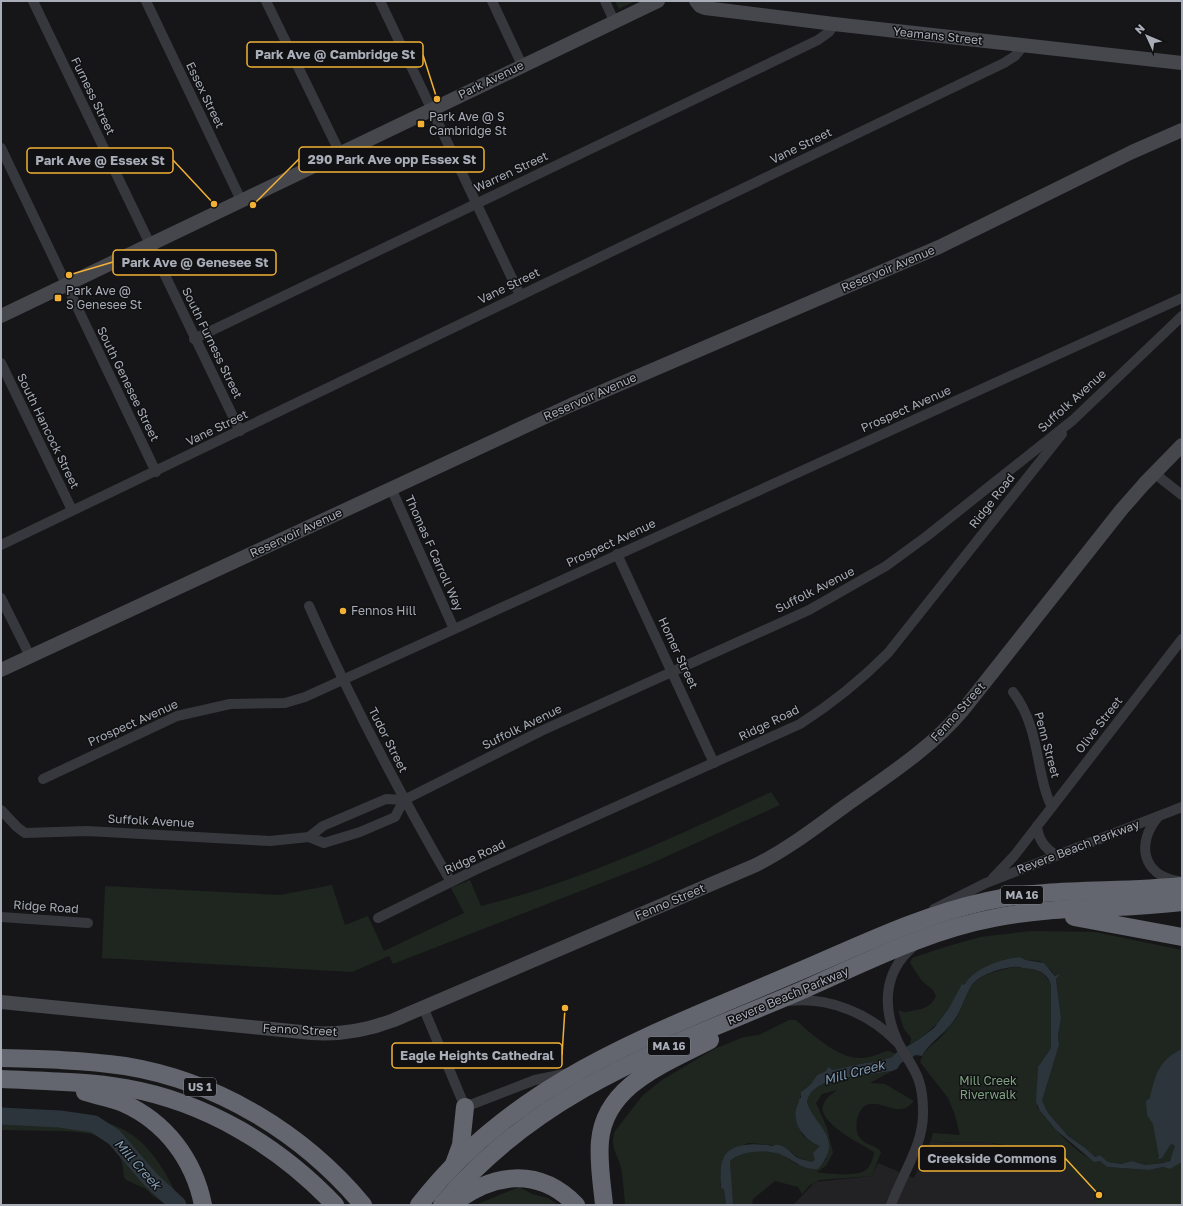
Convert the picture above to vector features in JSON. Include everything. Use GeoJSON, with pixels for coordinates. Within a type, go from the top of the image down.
{"type":"FeatureCollection","features":[{"type":"Feature","properties":{"kind":"highway","name":"Revere Beach Parkway"},"geometry":{"type":"LineString","coordinates":[[419,1205],[451,1168],[510,1116],[575,1072],[628,1045],[870,941],[940,914],[1004,898],[1053,891],[1182,886]]}},
{"type":"Feature","properties":{"kind":"highway","name":"Revere Beach Parkway"},"geometry":{"type":"LineString","coordinates":[[442,1205],[464,1180],[502,1144],[528,1124],[571,1095],[604,1076],[645,1056],[928,936],[980,921],[1026,912],[1059,909],[1132,907],[1182,902]]}},
{"type":"Feature","properties":{"kind":"highway"},"geometry":{"type":"LineString","coordinates":[[1026,912],[1085,918],[1182,937]]}},
{"type":"Feature","properties":{"kind":"highway"},"geometry":{"type":"LineString","coordinates":[[604,1205],[600,1141],[605,1119],[617,1099],[628,1087],[646,1075],[721,1034],[765,1006]]}},
{"type":"Feature","properties":{"kind":"highway","name":"US 1"},"geometry":{"type":"LineString","coordinates":[[1,1058],[90,1062],[126,1066],[176,1078],[209,1091],[256,1114],[298,1143],[333,1174],[363,1205]]}},
{"type":"Feature","properties":{"kind":"highway","name":"US 1"},"geometry":{"type":"LineString","coordinates":[[1,1079],[93,1084],[127,1088],[159,1096],[201,1111],[237,1128],[279,1155],[318,1187],[335,1205]]}},
{"type":"Feature","properties":{"kind":"highway"},"geometry":{"type":"LineString","coordinates":[[48,1081],[120,1102],[142,1113],[156,1124],[172,1140],[188,1162],[198,1185],[204,1205]]}},
{"type":"Feature","properties":{"kind":"highway"},"geometry":{"type":"LineString","coordinates":[[451,1168],[461,1145],[465,1107]]}},
{"type":"Feature","properties":{"kind":"highway"},"geometry":{"type":"LineString","coordinates":[[452,1205],[484,1185],[506,1179],[517,1178],[529,1179],[551,1186],[565,1194],[576,1205]]}},
{"type":"Feature","properties":{"kind":"street","name":"Furness Street"},"geometry":{"type":"LineString","coordinates":[[33,1],[150,245]]}},
{"type":"Feature","properties":{"kind":"street","name":"Essex Street"},"geometry":{"type":"LineString","coordinates":[[146,1],[241,200]]}},
{"type":"Feature","properties":{"kind":"street"},"geometry":{"type":"LineString","coordinates":[[266,1],[340,153]]}},
{"type":"Feature","properties":{"kind":"street"},"geometry":{"type":"LineString","coordinates":[[380,1],[520,295]]}},
{"type":"Feature","properties":{"kind":"street"},"geometry":{"type":"LineString","coordinates":[[492,1],[522,65]]}},
{"type":"Feature","properties":{"kind":"street"},"geometry":{"type":"LineString","coordinates":[[605,1],[614,21]]}},
{"type":"Feature","properties":{"kind":"street","name":"Park Avenue"},"geometry":{"type":"LineString","coordinates":[[1,316],[658,1]]}},
{"type":"Feature","properties":{"kind":"street","name":"Yeamans Street"},"geometry":{"type":"LineString","coordinates":[[696,1],[704,8],[1182,63]]}},
{"type":"Feature","properties":{"kind":"street","name":"Warren Street"},"geometry":{"type":"LineString","coordinates":[[194,339],[818,40],[828,32],[834,24]]}},
{"type":"Feature","properties":{"kind":"street","name":"Vane Street"},"geometry":{"type":"LineString","coordinates":[[1,545],[72,510],[156,472],[240,430],[1004,63],[1015,56],[1024,45]]}},
{"type":"Feature","properties":{"kind":"street","name":"Reservoir Avenue"},"geometry":{"type":"LineString","coordinates":[[1,670],[122,615],[570,405],[939,247],[1132,152],[1182,130]]}},
{"type":"Feature","properties":{"kind":"street","name":"South Genesee Street"},"geometry":{"type":"LineString","coordinates":[[1,148],[156,472]]}},
{"type":"Feature","properties":{"kind":"street","name":"South Furness Street"},"geometry":{"type":"LineString","coordinates":[[150,245],[194,339],[240,430]]}},
{"type":"Feature","properties":{"kind":"street","name":"Prospect Avenue"},"geometry":{"type":"LineString","coordinates":[[43,779],[177,716],[230,704],[285,703],[305,697],[1182,298]]}},
{"type":"Feature","properties":{"kind":"street","name":"Suffolk Avenue"},"geometry":{"type":"LineString","coordinates":[[309,837],[323,826],[386,799],[404,800],[540,731],[809,610],[886,566],[927,536],[1073,420],[1182,316]]}},
{"type":"Feature","properties":{"kind":"street","name":"South Hancock Street"},"geometry":{"type":"LineString","coordinates":[[1,362],[72,510]]}},
{"type":"Feature","properties":{"kind":"street","name":"Ridge Road"},"geometry":{"type":"LineString","coordinates":[[378,918],[451,882],[800,724],[829,706],[862,679],[888,653],[1073,420]]}},
{"type":"Feature","properties":{"kind":"street","name":"Fenno Street"},"geometry":{"type":"LineString","coordinates":[[1,1002],[328,1033],[366,1029],[423,1008],[762,862],[793,843],[912,758],[938,737],[960,713],[1118,514],[1154,473],[1182,445]]}},
{"type":"Feature","properties":{"kind":"street"},"geometry":{"type":"LineString","coordinates":[[1154,473],[1182,495]]}},
{"type":"Feature","properties":{"kind":"street","name":"Thomas F Carroll Way"},"geometry":{"type":"LineString","coordinates":[[391,488],[454,629]]}},
{"type":"Feature","properties":{"kind":"street","name":"Homer Street"},"geometry":{"type":"LineString","coordinates":[[617,554],[714,763]]}},
{"type":"Feature","properties":{"kind":"street"},"geometry":{"type":"LineString","coordinates":[[1,598],[30,656]]}},
{"type":"Feature","properties":{"kind":"street","name":"Tudor Street"},"geometry":{"type":"LineString","coordinates":[[309,606],[342,680],[404,800],[451,882]]}},
{"type":"Feature","properties":{"kind":"street","name":"Olive Street"},"geometry":{"type":"LineString","coordinates":[[986,883],[1014,856],[1182,640]]}},
{"type":"Feature","properties":{"kind":"street","name":"Penn Street"},"geometry":{"type":"LineString","coordinates":[[1013,692],[1022,705],[1030,723],[1045,790],[1052,807]]}},
{"type":"Feature","properties":{"kind":"street","name":"Suffolk Avenue"},"geometry":{"type":"LineString","coordinates":[[1,810],[17,828],[25,833],[36,834],[87,831],[270,841],[309,837],[324,842],[360,832],[395,817],[404,800]]}},
{"type":"Feature","properties":{"kind":"street","name":"Revere Beach Parkway"},"geometry":{"type":"LineString","coordinates":[[870,941],[986,883],[1182,807]]}},
{"type":"Feature","properties":{"kind":"street","name":"Revere Beach Parkway"},"geometry":{"type":"LineString","coordinates":[[1158,817],[1150,828],[1145,841],[1146,857],[1158,874],[1167,879],[1182,882]]}},
{"type":"Feature","properties":{"kind":"street"},"geometry":{"type":"LineString","coordinates":[[1037,826],[1042,843],[1049,851],[1056,855]]}},
{"type":"Feature","properties":{"kind":"street","name":"Ridge Road"},"geometry":{"type":"LineString","coordinates":[[1,917],[88,923]]}},
{"type":"Feature","properties":{"kind":"street"},"geometry":{"type":"LineString","coordinates":[[892,1205],[914,1154],[923,1126],[921,1087],[910,1062],[900,1046],[889,1012],[889,983],[893,971],[902,958],[928,936]]}},
{"type":"Feature","properties":{"kind":"street"},"geometry":{"type":"LineString","coordinates":[[765,1006],[803,1000],[833,1003],[875,1024],[900,1046]]}},
{"type":"Feature","properties":{"kind":"street"},"geometry":{"type":"LineString","coordinates":[[423,1008],[465,1107],[535,1080],[575,1072]]}},
{"type":"Feature","properties":{"kind":"shaded area"},"geometry":{"type":"Polygon","coordinates":[[[931,1140],[946,1143],[990,1143],[1037,1154],[1063,1167],[1095,1189],[1094,1205],[793,1205],[815,1182],[872,1176],[878,1163],[914,1178],[931,1140]]]}},
{"type":"Feature","properties":{"kind":"green space"},"geometry":{"type":"Polygon","coordinates":[[[615,1],[635,1],[619,9],[615,1]]]}},
{"type":"Feature","properties":{"kind":"green space"},"geometry":{"type":"Polygon","coordinates":[[[771,792],[780,805],[650,864],[393,964],[389,956],[352,972],[102,958],[105,886],[280,895],[332,885],[345,925],[368,916],[384,951],[464,913],[451,888],[470,880],[481,906],[519,896],[592,871],[629,856],[771,792]]]}},
{"type":"Feature","properties":{"kind":"green space"},"geometry":{"type":"Polygon","coordinates":[[[1032,931],[1095,932],[1182,950],[1182,1132],[1180,1147],[1168,1162],[1145,1165],[1132,1161],[1121,1164],[1108,1162],[1100,1155],[1095,1157],[1080,1146],[1050,1117],[1042,1101],[1059,1045],[1058,1037],[1061,1018],[1056,979],[1058,975],[1056,976],[1040,961],[1026,960],[1020,957],[1003,960],[985,967],[970,978],[965,984],[962,985],[961,982],[961,986],[952,1004],[937,1024],[918,1040],[910,1044],[911,1038],[904,1029],[898,1010],[906,1012],[923,1008],[930,1004],[936,996],[933,990],[922,981],[910,963],[912,958],[980,937],[1032,931]]]}},
{"type":"Feature","properties":{"kind":"green space","name":"Mill Creek Riverwalk"},"geometry":{"type":"Polygon","coordinates":[[[1014,967],[1036,970],[1046,976],[1051,986],[1051,1048],[1038,1067],[1037,1107],[1068,1142],[1085,1156],[1093,1160],[1100,1161],[1107,1167],[1149,1170],[1163,1167],[1170,1169],[1182,1162],[1182,1205],[1094,1205],[1095,1189],[1058,1166],[1034,1154],[1021,1149],[992,1143],[946,1142],[931,1140],[933,1133],[960,1135],[955,1115],[948,1098],[920,1062],[926,1051],[941,1037],[955,1020],[972,985],[988,974],[1014,967]]]}},
{"type":"Feature","properties":{"kind":"green space"},"geometry":{"type":"Polygon","coordinates":[[[789,1020],[796,1020],[835,1051],[853,1058],[869,1057],[889,1051],[896,1054],[892,1057],[877,1062],[833,1070],[828,1068],[826,1071],[817,1075],[811,1084],[803,1090],[796,1109],[798,1125],[803,1136],[820,1146],[820,1148],[815,1151],[815,1160],[811,1162],[799,1158],[783,1146],[748,1143],[730,1151],[723,1159],[720,1172],[722,1181],[720,1185],[724,1190],[726,1205],[625,1205],[621,1167],[614,1149],[613,1136],[615,1131],[643,1095],[662,1080],[714,1049],[744,1037],[759,1035],[789,1020]]]}},
{"type":"Feature","properties":{"kind":"green space"},"geometry":{"type":"Polygon","coordinates":[[[892,1071],[870,1083],[885,1084],[914,1101],[903,1109],[870,1104],[865,1106],[860,1111],[856,1125],[859,1136],[862,1140],[881,1152],[872,1176],[820,1180],[810,1185],[802,1194],[798,1187],[775,1181],[753,1199],[752,1205],[731,1205],[730,1161],[741,1154],[754,1151],[776,1153],[788,1158],[798,1165],[826,1160],[807,1102],[813,1091],[832,1080],[892,1071]],[[837,1090],[822,1094],[816,1103],[827,1128],[833,1153],[826,1166],[817,1172],[828,1174],[850,1174],[863,1172],[870,1166],[874,1152],[834,1126],[823,1113],[825,1101],[837,1090]]]}},
{"type":"Feature","properties":{"kind":"green space"},"geometry":{"type":"Polygon","coordinates":[[[1,1112],[94,1120],[116,1126],[126,1131],[150,1151],[168,1177],[182,1205],[167,1205],[153,1196],[146,1189],[126,1180],[124,1177],[122,1162],[117,1150],[109,1142],[100,1137],[89,1134],[63,1131],[1,1130],[1,1112]]]}},
{"type":"Feature","properties":{"kind":"green space"},"geometry":{"type":"Polygon","coordinates":[[[519,1187],[532,1194],[548,1198],[558,1205],[475,1205],[519,1187]]]}},
{"type":"Feature","properties":{"kind":"water"},"geometry":{"type":"Polygon","coordinates":[[[1020,957],[1026,960],[1044,963],[1055,976],[1060,974],[1056,979],[1061,1018],[1058,1036],[1059,1045],[1042,1101],[1048,1113],[1068,1136],[1095,1157],[1100,1155],[1108,1162],[1121,1164],[1132,1161],[1145,1165],[1170,1161],[1175,1146],[1172,1144],[1162,1158],[1157,1159],[1159,1157],[1153,1124],[1147,1115],[1146,1101],[1150,1098],[1156,1075],[1163,1063],[1174,1053],[1182,1049],[1182,1162],[1170,1169],[1163,1167],[1149,1170],[1107,1167],[1100,1161],[1094,1162],[1056,1130],[1040,1111],[1036,1102],[1038,1067],[1051,1048],[1050,982],[1041,972],[1013,967],[991,973],[975,981],[955,1018],[928,1047],[922,1056],[916,1055],[901,1063],[897,1069],[892,1071],[832,1080],[816,1088],[810,1094],[807,1102],[811,1111],[826,1133],[829,1149],[826,1158],[818,1169],[803,1167],[784,1156],[771,1152],[748,1153],[735,1157],[730,1161],[733,1205],[726,1205],[724,1190],[721,1187],[721,1169],[726,1153],[732,1149],[752,1144],[772,1146],[780,1145],[800,1159],[811,1162],[815,1160],[813,1153],[820,1146],[801,1132],[796,1121],[796,1109],[799,1099],[801,1098],[801,1092],[811,1084],[817,1075],[826,1071],[828,1067],[833,1070],[877,1062],[892,1057],[897,1052],[918,1040],[934,1028],[949,1008],[961,986],[961,982],[962,985],[965,984],[975,973],[990,965],[1006,959],[1020,957]]]}},
{"type":"Feature","properties":{"kind":"waterway","name":"Mill Creek"},"geometry":{"type":"LineString","coordinates":[[1,1116],[60,1119],[94,1124],[114,1137],[151,1180],[178,1205]]}},
{"type":"Feature","properties":{"kind":"place","name":"Park Ave @ Cambridge St"},"geometry":{"type":"Point","coordinates":[437,99]}},
{"type":"Feature","properties":{"kind":"place","name":"Park Ave @ S Cambridge St"},"geometry":{"type":"Point","coordinates":[421,124]}},
{"type":"Feature","properties":{"kind":"place","name":"Park Ave @ Essex St"},"geometry":{"type":"Point","coordinates":[214,204]}},
{"type":"Feature","properties":{"kind":"place","name":"290 Park Ave opp Essex St"},"geometry":{"type":"Point","coordinates":[253,205]}},
{"type":"Feature","properties":{"kind":"place","name":"Park Ave @ Genesee St"},"geometry":{"type":"Point","coordinates":[69,275]}},
{"type":"Feature","properties":{"kind":"place","name":"Park Ave @ S Genesee St"},"geometry":{"type":"Point","coordinates":[58,298]}},
{"type":"Feature","properties":{"kind":"place","name":"Fennos Hill"},"geometry":{"type":"Point","coordinates":[343,611]}},
{"type":"Feature","properties":{"kind":"place","name":"Eagle Heights Cathedral"},"geometry":{"type":"Point","coordinates":[565,1008]}},
{"type":"Feature","properties":{"kind":"place","name":"Creekside Commons"},"geometry":{"type":"Point","coordinates":[1099,1195]}}]}
